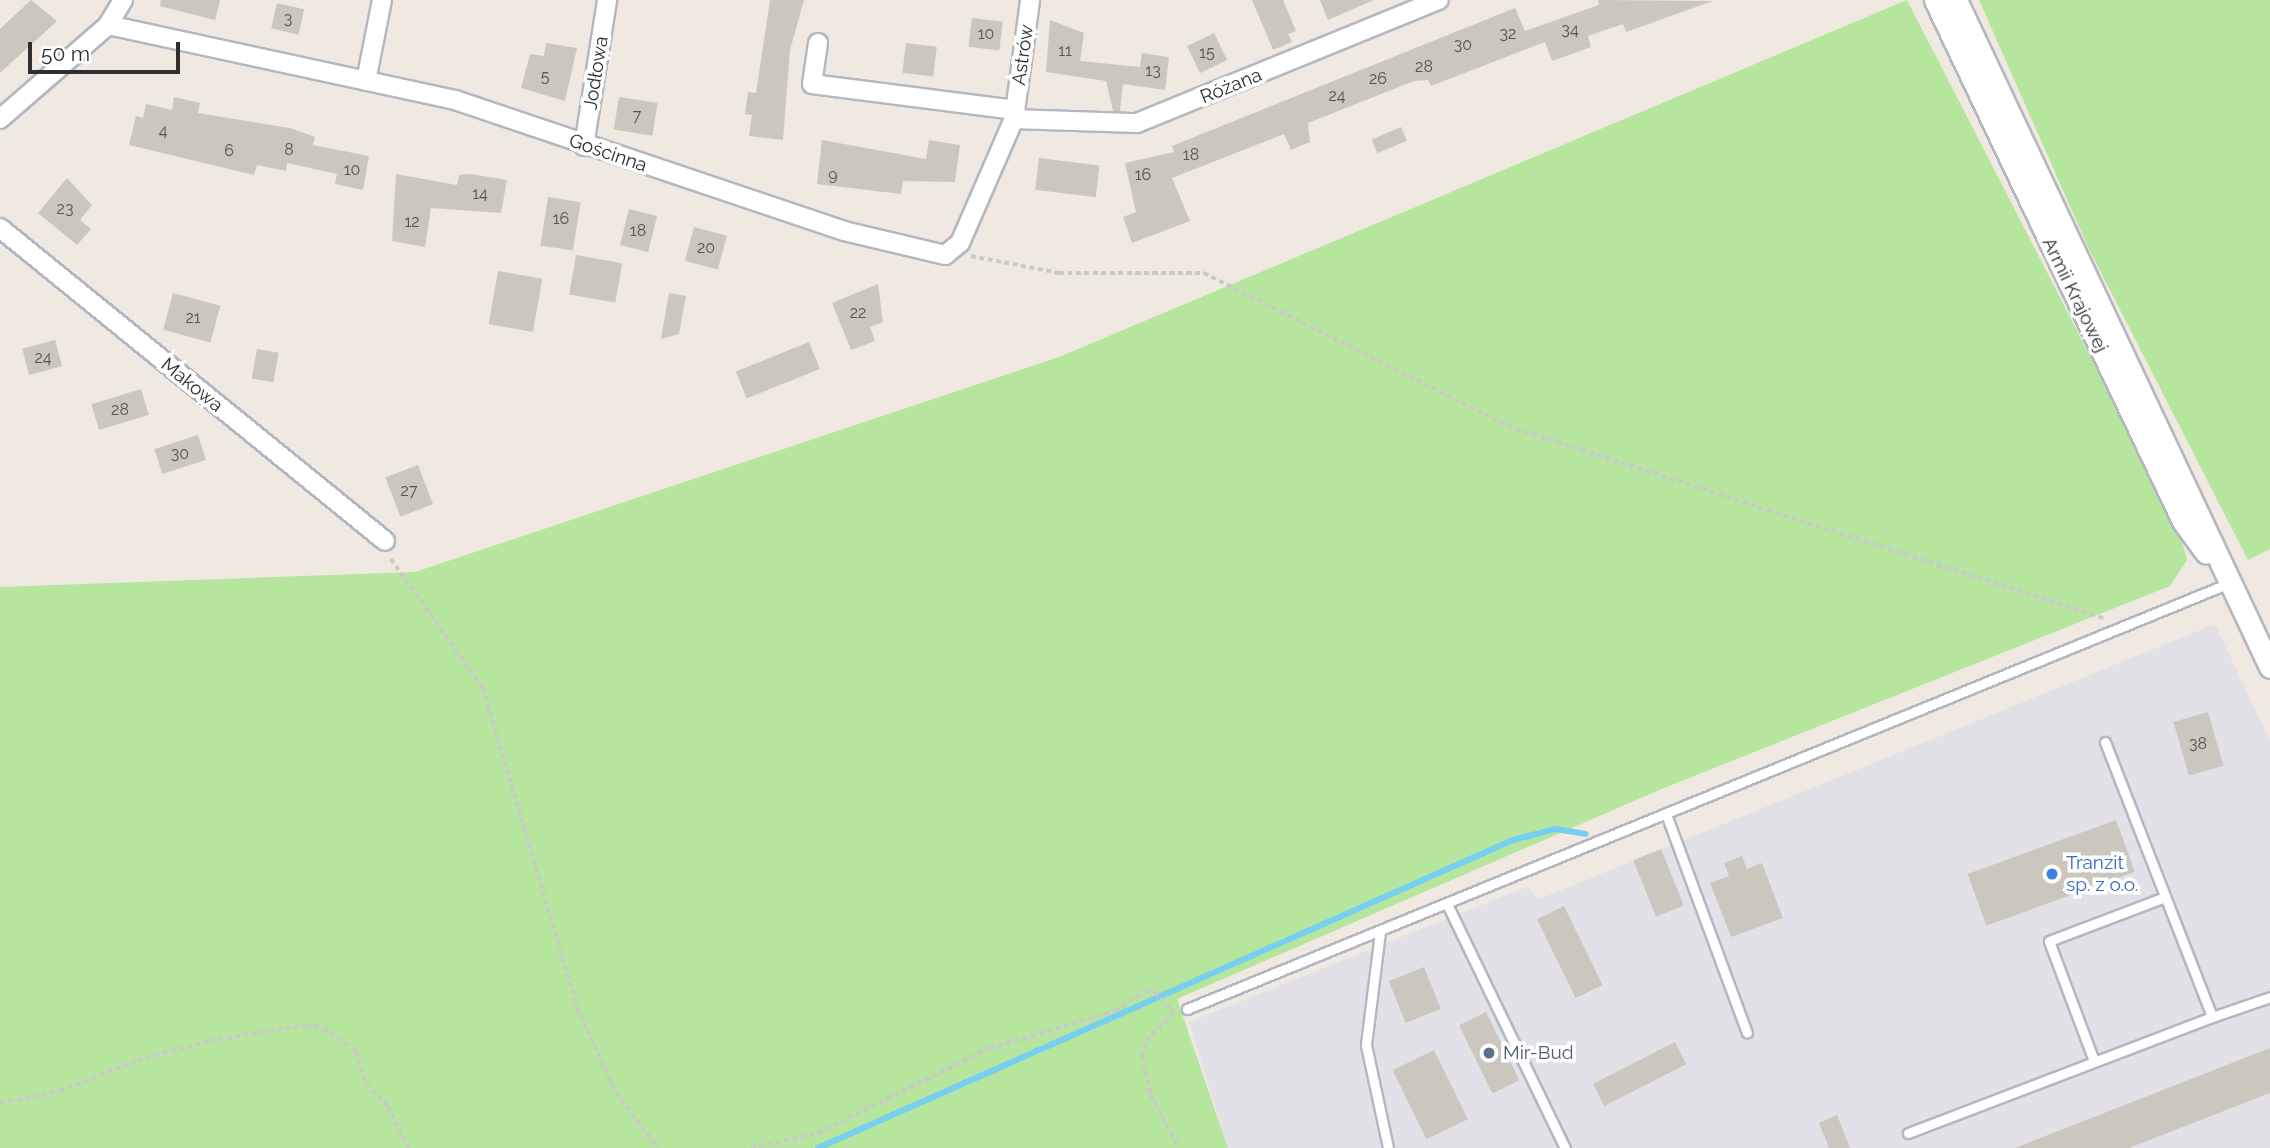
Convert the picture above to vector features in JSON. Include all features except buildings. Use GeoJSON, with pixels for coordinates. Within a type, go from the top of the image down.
{"type":"FeatureCollection","features":[{"type":"Feature","properties":{"kind":"street"},"geometry":{"type":"LineString","coordinates":[[0,118],[108,26],[123,0]]}},
{"type":"Feature","properties":{"kind":"street"},"geometry":{"type":"LineString","coordinates":[[366,81],[382,0]]}},
{"type":"Feature","properties":{"kind":"street","name":"Jodłowa"},"geometry":{"type":"LineString","coordinates":[[584,146],[607,0]]}},
{"type":"Feature","properties":{"kind":"street","name":"Astrów"},"geometry":{"type":"LineString","coordinates":[[1015,114],[1030,0]]}},
{"type":"Feature","properties":{"kind":"street","name":"Różana"},"geometry":{"type":"LineString","coordinates":[[818,43],[812,84],[1015,114],[1137,123],[1439,0]]}},
{"type":"Feature","properties":{"kind":"street","name":"Armii Krajowej"},"geometry":{"type":"LineString","coordinates":[[1935,0],[2183,521],[2228,584]]}},
{"type":"Feature","properties":{"kind":"street","name":"Armii Krajowej"},"geometry":{"type":"LineString","coordinates":[[1956,0],[2228,584],[2270,667]]}},
{"type":"Feature","properties":{"kind":"street","name":"Gościnna"},"geometry":{"type":"LineString","coordinates":[[108,26],[475,106],[584,146],[867,238],[952,253]]}},
{"type":"Feature","properties":{"kind":"street"},"geometry":{"type":"LineString","coordinates":[[952,253],[1015,114]]}},
{"type":"Feature","properties":{"kind":"street","name":"Makowa"},"geometry":{"type":"LineString","coordinates":[[0,228],[385,541]]}},
{"type":"Feature","properties":{"kind":"lane"},"geometry":{"type":"LineString","coordinates":[[1187,1009],[2228,584]]}},
{"type":"Feature","properties":{"kind":"lane"},"geometry":{"type":"LineString","coordinates":[[2105,742],[2212,1017]]}},
{"type":"Feature","properties":{"kind":"lane"},"geometry":{"type":"LineString","coordinates":[[1666,814],[1748,1033]]}},
{"type":"Feature","properties":{"kind":"lane"},"geometry":{"type":"LineString","coordinates":[[2094,1061],[2049,942],[2165,897]]}},
{"type":"Feature","properties":{"kind":"lane"},"geometry":{"type":"LineString","coordinates":[[1447,904],[1565,1148]]}},
{"type":"Feature","properties":{"kind":"lane"},"geometry":{"type":"LineString","coordinates":[[1380,932],[1366,1045],[1388,1148]]}},
{"type":"Feature","properties":{"kind":"lane"},"geometry":{"type":"LineString","coordinates":[[1908,1133],[2270,997]]}},
{"type":"Feature","properties":{"kind":"path"},"geometry":{"type":"LineString","coordinates":[[952,253],[1059,273],[1204,273],[1508,426],[2127,625]]}},
{"type":"Feature","properties":{"kind":"path"},"geometry":{"type":"LineString","coordinates":[[385,541],[404,581],[483,688],[577,1007],[616,1093],[658,1148]]}},
{"type":"Feature","properties":{"kind":"path"},"geometry":{"type":"LineString","coordinates":[[751,1148],[818,1133],[989,1048],[1115,1011],[1145,991],[1155,992],[1175,1014]]}},
{"type":"Feature","properties":{"kind":"path"},"geometry":{"type":"LineString","coordinates":[[1179,1148],[1151,1095],[1142,1055],[1150,1037],[1175,1014],[1187,1009]]}},
{"type":"Feature","properties":{"kind":"path"},"geometry":{"type":"LineString","coordinates":[[0,1104],[60,1091],[138,1060],[210,1041],[306,1025],[324,1028],[356,1051],[366,1084],[388,1106],[409,1148]]}},
{"type":"Feature","properties":{"kind":"shaded area"},"geometry":{"type":"Polygon","coordinates":[[[2215,624],[2270,741],[2270,1148],[1228,1148],[1189,1022],[1529,886],[1537,900],[2215,624]]]}},
{"type":"Feature","properties":{"kind":"green space"},"geometry":{"type":"Polygon","coordinates":[[[1907,0],[2179,529],[2187,560],[2170,586],[1664,788],[1177,999],[1228,1148],[0,1148],[0,587],[415,572],[1059,357],[1907,0]]]}},
{"type":"Feature","properties":{"kind":"green space"},"geometry":{"type":"Polygon","coordinates":[[[1979,0],[2270,0],[2270,549],[2248,560],[2088,247],[1979,0]]]}},
{"type":"Feature","properties":{"kind":"waterway"},"geometry":{"type":"LineString","coordinates":[[818,1148],[1513,840],[1555,829],[1586,834]]}},
{"type":"Feature","properties":{"kind":"place","name":"Tranzit sp. z o.o."},"geometry":{"type":"Point","coordinates":[2052,874]}},
{"type":"Feature","properties":{"kind":"place","name":"Mir-Bud"},"geometry":{"type":"Point","coordinates":[1489,1053]}}]}
